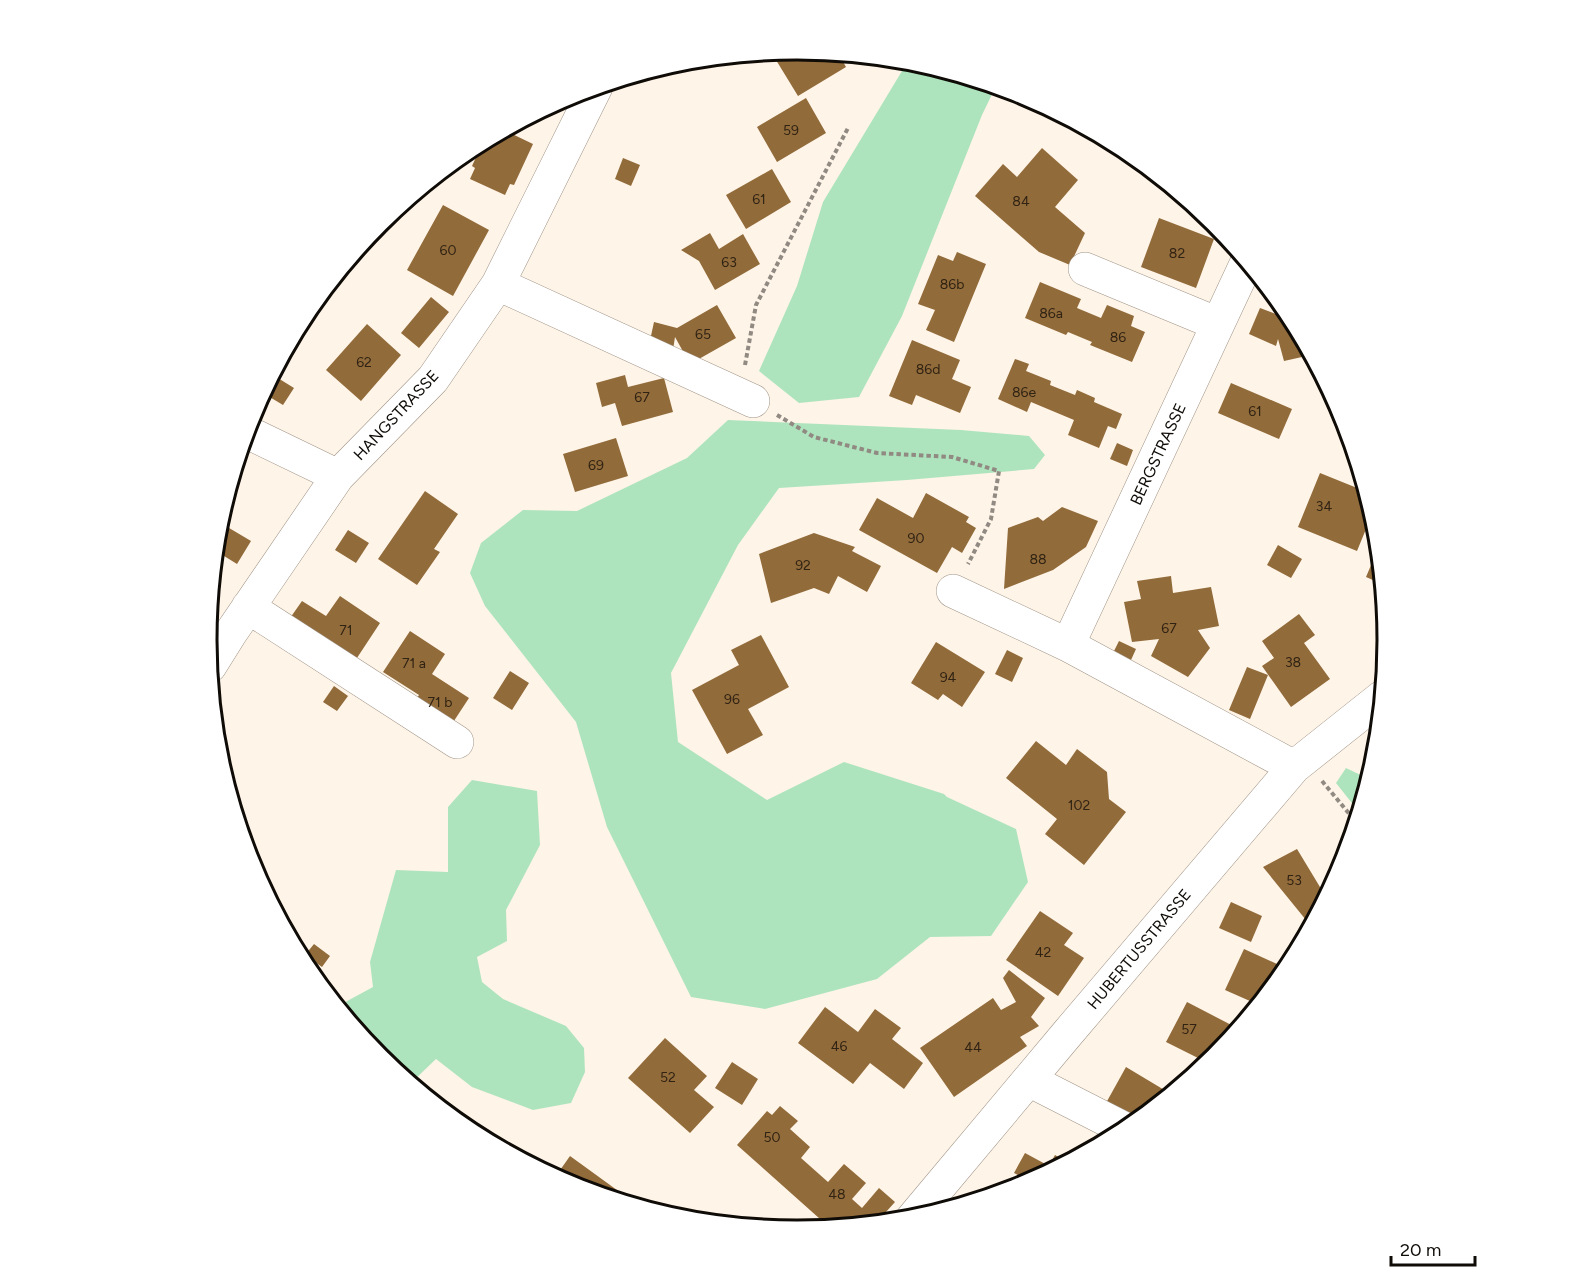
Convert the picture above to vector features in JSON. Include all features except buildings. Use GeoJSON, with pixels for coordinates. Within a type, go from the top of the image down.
{"type":"FeatureCollection","features":[{"type":"Feature","properties":{"kind":"street","name":"HANGSTRASSE"},"geometry":{"type":"LineString","coordinates":[[218,654],[338,476],[433,379],[498,284],[590,99]]}},
{"type":"Feature","properties":{"kind":"street"},"geometry":{"type":"LineString","coordinates":[[1085,269],[1218,324]]}},
{"type":"Feature","properties":{"kind":"street","name":"BERGSTRASSE"},"geometry":{"type":"LineString","coordinates":[[1068,645],[1244,269]]}},
{"type":"Feature","properties":{"kind":"street"},"geometry":{"type":"LineString","coordinates":[[498,284],[746,398]]}},
{"type":"Feature","properties":{"kind":"street"},"geometry":{"type":"LineString","coordinates":[[255,436],[338,476]]}},
{"type":"Feature","properties":{"kind":"street"},"geometry":{"type":"LineString","coordinates":[[953,591],[1068,645],[1294,767]]}},
{"type":"Feature","properties":{"kind":"street"},"geometry":{"type":"LineString","coordinates":[[248,607],[458,742]]}},
{"type":"Feature","properties":{"kind":"street","name":"HUBERTUSSTRASSE"},"geometry":{"type":"LineString","coordinates":[[923,1206],[1294,767],[1374,703]]}},
{"type":"Feature","properties":{"kind":"street"},"geometry":{"type":"LineString","coordinates":[[1029,1080],[1116,1124]]}},
{"type":"Feature","properties":{"kind":"path"},"geometry":{"type":"LineString","coordinates":[[848,128],[756,305],[746,398],[814,437],[878,453],[952,457],[999,471],[991,519],[953,591]]}},
{"type":"Feature","properties":{"kind":"path"},"geometry":{"type":"LineString","coordinates":[[1294,767],[1322,781],[1350,815]]}},
{"type":"Feature","properties":{"kind":"green space"},"geometry":{"type":"Polygon","coordinates":[[[902,71],[948,80],[992,94],[902,316],[859,397],[799,403],[759,371],[797,286],[823,202],[902,71]]]}},
{"type":"Feature","properties":{"kind":"green space"},"geometry":{"type":"Polygon","coordinates":[[[728,420],[961,430],[1029,436],[1045,455],[1034,469],[779,488],[738,545],[671,673],[678,742],[767,800],[844,762],[944,794],[1016,829],[1028,882],[991,936],[930,937],[877,979],[765,1009],[691,997],[607,827],[576,722],[485,606],[470,573],[481,543],[523,510],[577,511],[687,458],[728,420]]]}},
{"type":"Feature","properties":{"kind":"green space"},"geometry":{"type":"Polygon","coordinates":[[[1346,768],[1361,775],[1353,805],[1336,783],[1346,768]]]}},
{"type":"Feature","properties":{"kind":"green space"},"geometry":{"type":"Polygon","coordinates":[[[472,780],[537,791],[540,845],[506,910],[507,941],[477,957],[482,982],[503,999],[566,1026],[584,1048],[585,1072],[571,1103],[533,1110],[472,1087],[436,1059],[417,1077],[387,1050],[345,1002],[373,987],[370,962],[396,870],[448,872],[448,807],[472,780]]]}}]}
